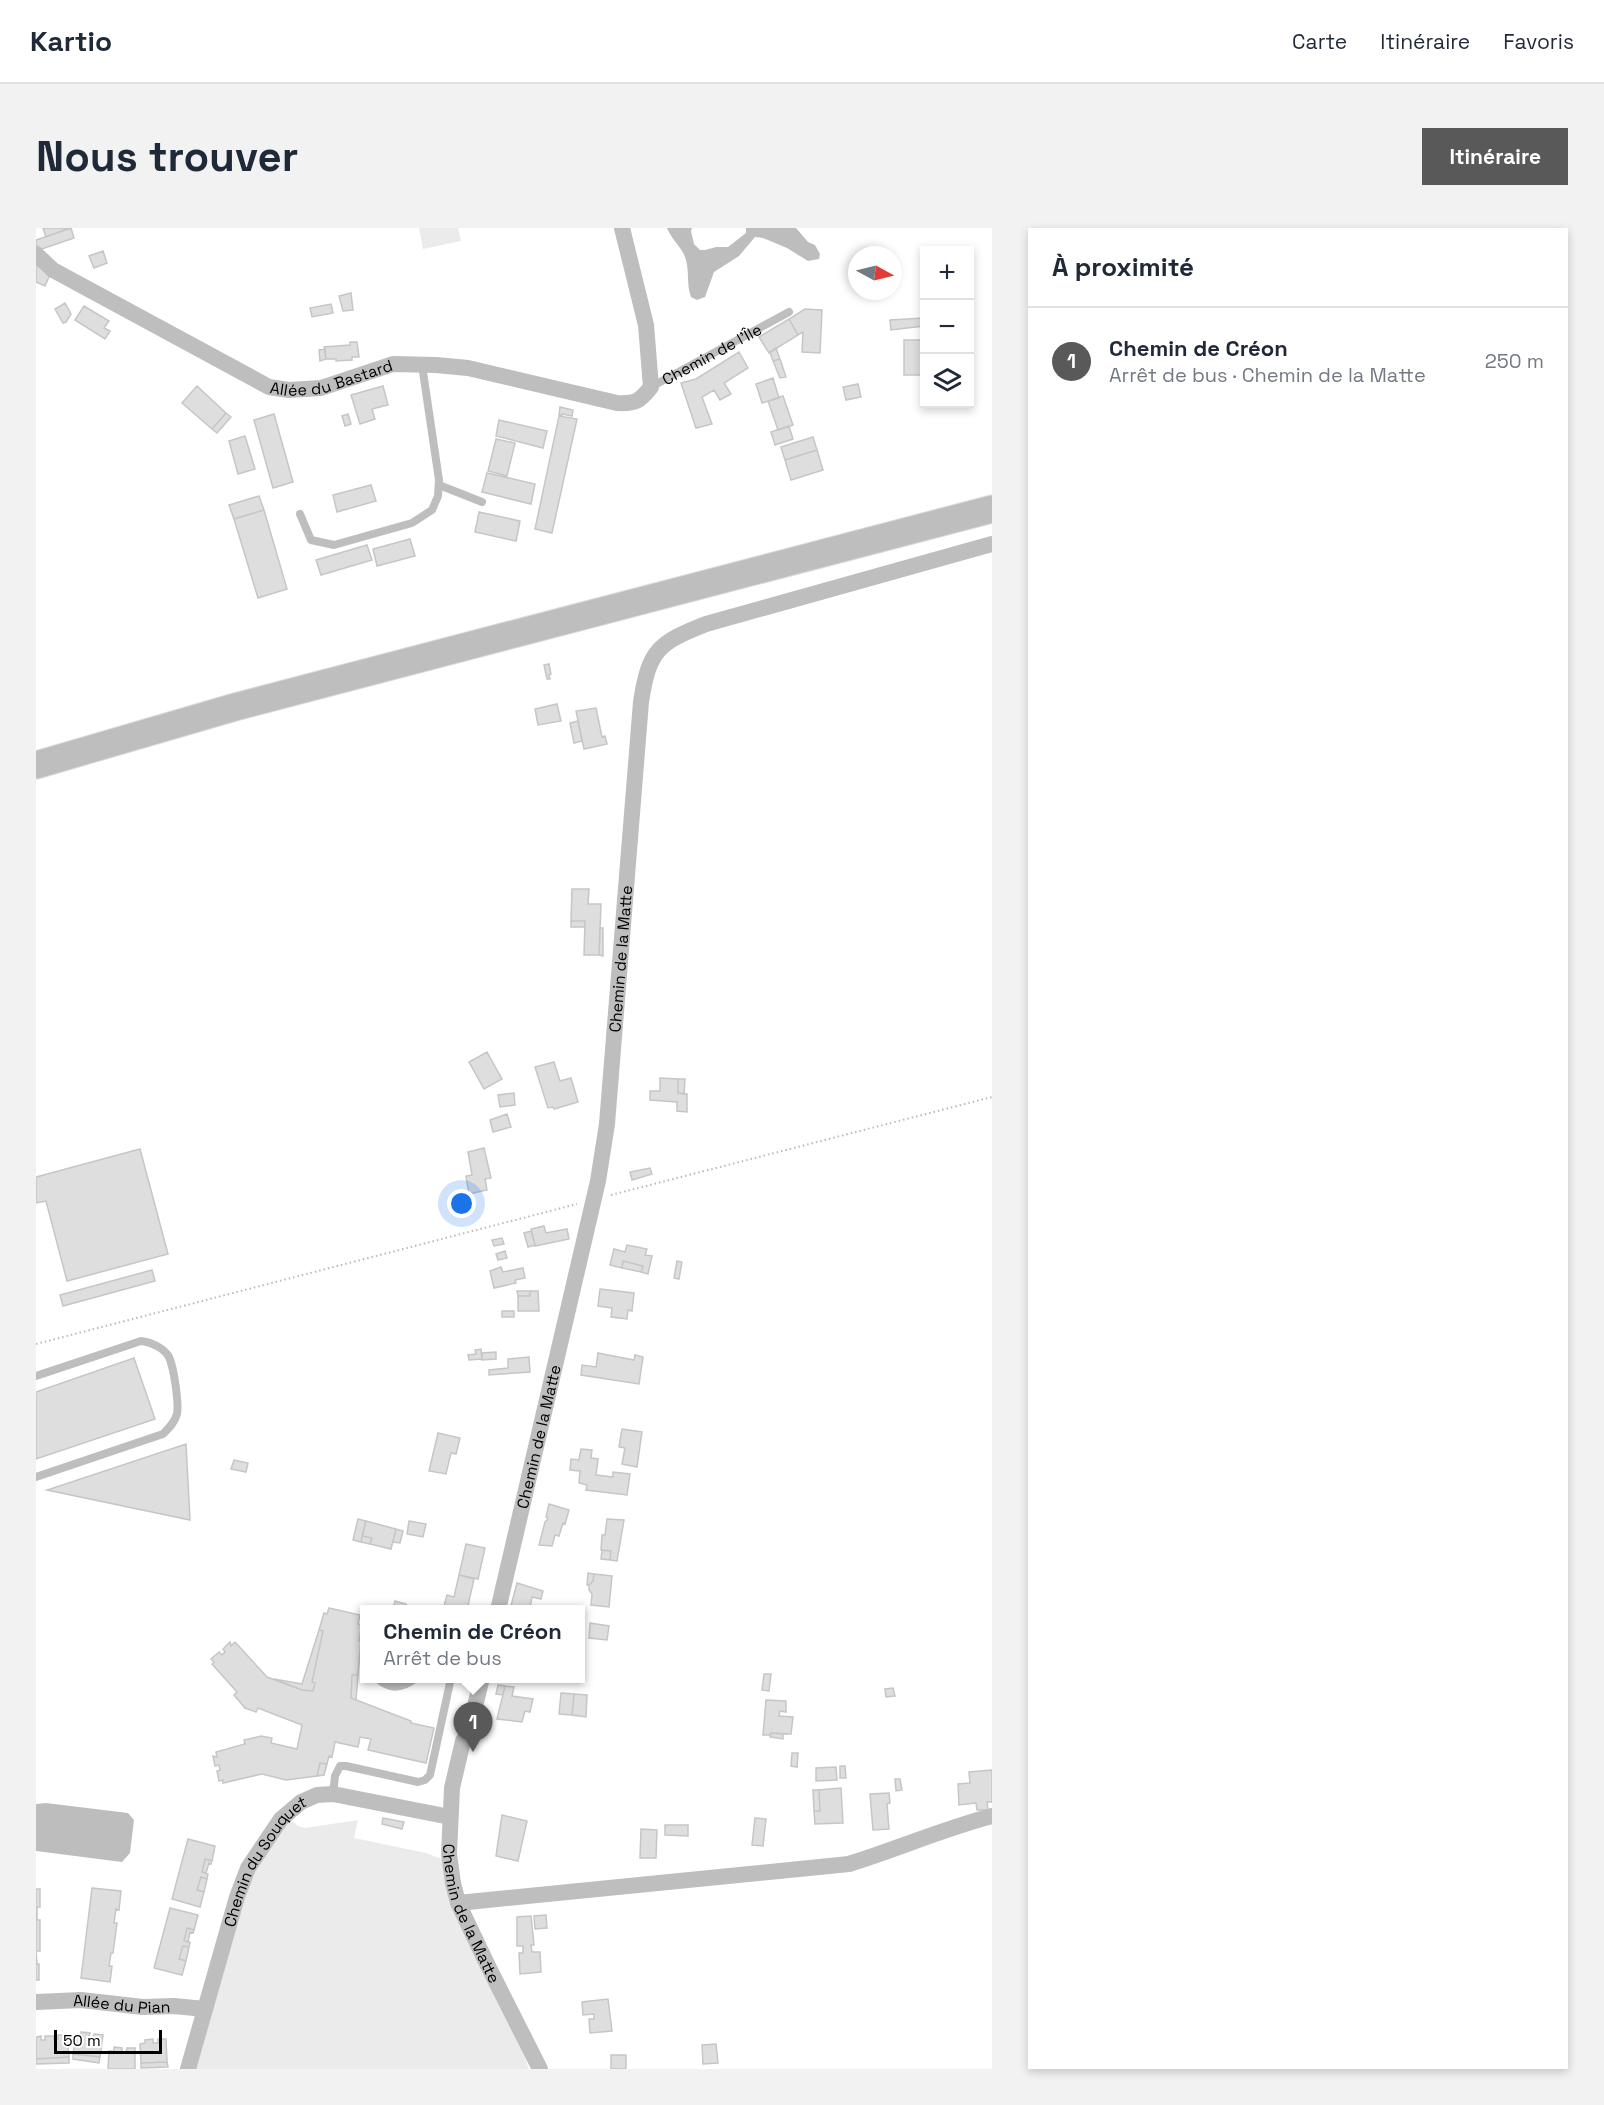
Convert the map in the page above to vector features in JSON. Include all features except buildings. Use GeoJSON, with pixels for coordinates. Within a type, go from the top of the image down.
{"type":"FeatureCollection","features":[{"type":"Feature","properties":{"kind":"main road"},"geometry":{"type":"LineString","coordinates":[[36,765],[234,707],[992,509]]}},
{"type":"Feature","properties":{"kind":"street","name":"Chemin de l'Île"},"geometry":{"type":"LineString","coordinates":[[622,228],[646,325],[651,387]]}},
{"type":"Feature","properties":{"kind":"street","name":"Allée du Bastard"},"geometry":{"type":"LineString","coordinates":[[36,254],[53,270],[269,387],[289,390],[321,388],[393,364],[422,364],[468,368],[617,403],[632,404],[643,397],[651,387]]}},
{"type":"Feature","properties":{"kind":"street","name":"Chemin de la Matte"},"geometry":{"type":"LineString","coordinates":[[499,1605],[593,1199],[607,1124],[641,702],[645,675],[650,661],[660,648],[678,635],[706,624],[992,543]]}},
{"type":"Feature","properties":{"kind":"street","name":"Chemin de la Matte"},"geometry":{"type":"LineString","coordinates":[[481,1683],[469,1730],[463,1741],[452,1788],[449,1854],[453,1882],[459,1903],[489,1968],[540,2069]]}},
{"type":"Feature","properties":{"kind":"street","name":"Chemin du Souquet"},"geometry":{"type":"LineString","coordinates":[[188,2069],[237,1897],[248,1868],[281,1820],[301,1802],[317,1795],[333,1794],[450,1816]]}},
{"type":"Feature","properties":{"kind":"street"},"geometry":{"type":"LineString","coordinates":[[459,1903],[849,1864],[894,1850],[952,1826],[992,1816]]}},
{"type":"Feature","properties":{"kind":"street","name":"Allée du Pian"},"geometry":{"type":"LineString","coordinates":[[36,2002],[81,2000],[143,2007],[174,2006],[205,2009]]}},
{"type":"Feature","properties":{"kind":"lane","name":"Chemin de l'Île"},"geometry":{"type":"LineString","coordinates":[[651,387],[789,312]]}},
{"type":"Feature","properties":{"kind":"lane"},"geometry":{"type":"LineString","coordinates":[[300,514],[311,540],[334,544],[412,523],[432,510],[438,496],[439,485],[422,364]]}},
{"type":"Feature","properties":{"kind":"lane"},"geometry":{"type":"LineString","coordinates":[[439,485],[482,502]]}},
{"type":"Feature","properties":{"kind":"lane"},"geometry":{"type":"LineString","coordinates":[[36,1376],[141,1341],[149,1342],[169,1356],[175,1381],[177,1413],[172,1425],[163,1434],[36,1477]]}},
{"type":"Feature","properties":{"kind":"lane"},"geometry":{"type":"LineString","coordinates":[[382,1683],[397,1688],[409,1683]]}},
{"type":"Feature","properties":{"kind":"lane"},"geometry":{"type":"LineString","coordinates":[[333,1794],[335,1776],[340,1766],[418,1782],[425,1780],[430,1775],[450,1683]]}},
{"type":"Feature","properties":{"kind":"path"},"geometry":{"type":"LineString","coordinates":[[36,1344],[992,1097]]}},
{"type":"Feature","properties":{"kind":"shaded area"},"geometry":{"type":"Polygon","coordinates":[[[419,228],[458,228],[461,241],[423,249],[419,228]]]}},
{"type":"Feature","properties":{"kind":"shaded area"},"geometry":{"type":"Polygon","coordinates":[[[667,228],[692,228],[694,244],[700,250],[705,250],[728,247],[746,233],[746,228],[796,228],[808,242],[815,245],[820,254],[819,259],[808,261],[787,248],[755,237],[739,256],[714,272],[705,297],[697,300],[691,297],[685,257],[667,228]]]}},
{"type":"Feature","properties":{"kind":"shaded area"},"geometry":{"type":"Polygon","coordinates":[[[46,1803],[128,1813],[134,1820],[130,1853],[122,1862],[36,1851],[36,1804],[46,1803]]]}},
{"type":"Feature","properties":{"kind":"shaded area"},"geometry":{"type":"Polygon","coordinates":[[[297,1808],[292,1821],[298,1826],[305,1828],[358,1820],[354,1838],[426,1853],[442,1859],[450,1905],[522,2050],[529,2069],[194,2069],[244,1888],[297,1808]]]}},
{"type":"Feature","properties":{"kind":"place","name":"Chemin de Créon"},"geometry":{"type":"Point","coordinates":[473,1752]}}]}
